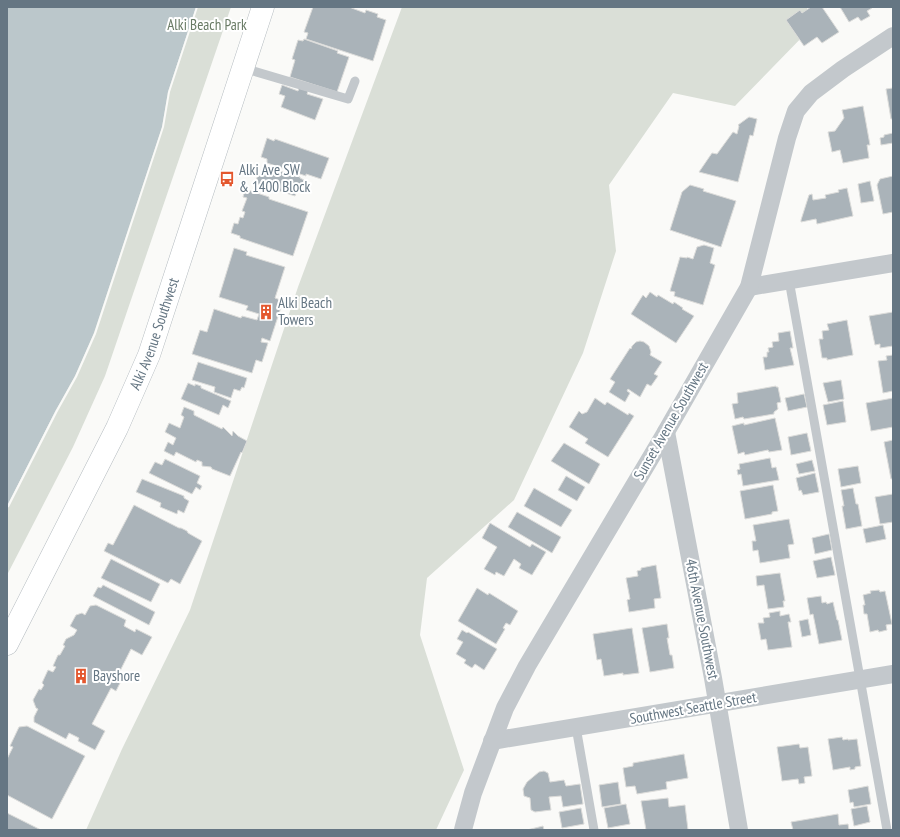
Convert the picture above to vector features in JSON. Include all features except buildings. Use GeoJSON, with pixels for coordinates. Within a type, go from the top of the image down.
{"type":"FeatureCollection","features":[{"type":"Feature","properties":{"kind":"main road","name":"Alki Avenue Southwest"},"geometry":{"type":"LineString","coordinates":[[7,644],[117,428],[149,355],[263,7]]}},
{"type":"Feature","properties":{"kind":"street","name":"Sunset Avenue Southwest"},"geometry":{"type":"LineString","coordinates":[[463,830],[474,793],[504,708],[527,666],[666,432],[748,287],[787,138],[796,111],[811,93],[843,69],[893,36]]}},
{"type":"Feature","properties":{"kind":"street"},"geometry":{"type":"LineString","coordinates":[[748,287],[893,263]]}},
{"type":"Feature","properties":{"kind":"street","name":"46th Avenue Southwest"},"geometry":{"type":"LineString","coordinates":[[666,432],[718,704],[739,830]]}},
{"type":"Feature","properties":{"kind":"street","name":"Southwest Seattle Street"},"geometry":{"type":"LineString","coordinates":[[492,741],[893,674]]}},
{"type":"Feature","properties":{"kind":"lane"},"geometry":{"type":"LineString","coordinates":[[243,68],[348,99],[355,81]]}},
{"type":"Feature","properties":{"kind":"lane"},"geometry":{"type":"LineString","coordinates":[[789,280],[887,830]]}},
{"type":"Feature","properties":{"kind":"lane"},"geometry":{"type":"LineString","coordinates":[[576,727],[594,830]]}},
{"type":"Feature","properties":{"kind":"green space","name":"Alki Beach Park"},"geometry":{"type":"Polygon","coordinates":[[[196,7],[231,7],[105,376],[73,447],[7,575],[7,506],[56,410],[168,92],[196,7]]]}},
{"type":"Feature","properties":{"kind":"green space"},"geometry":{"type":"Polygon","coordinates":[[[402,7],[807,7],[809,30],[735,106],[673,93],[609,185],[616,251],[583,353],[514,500],[427,578],[420,635],[464,770],[436,830],[86,830],[122,749],[190,610],[298,287],[402,7]]]}},
{"type":"Feature","properties":{"kind":"shaded area"},"geometry":{"type":"Polygon","coordinates":[[[7,7],[196,7],[168,92],[162,127],[94,333],[75,376],[7,506],[7,7]]]}},
{"type":"Feature","properties":{"kind":"pier"},"geometry":{"type":"Polygon","coordinates":[[[196,7],[198,7],[170,92],[164,127],[96,334],[77,377],[9,507],[7,508],[56,410],[75,376],[94,333],[162,127],[168,92],[196,7]]]}},
{"type":"Feature","properties":{"kind":"place","name":"Alki Ave SW & 1400 Block"},"geometry":{"type":"Point","coordinates":[227,179]}},
{"type":"Feature","properties":{"kind":"place","name":"Alki Beach Towers"},"geometry":{"type":"Point","coordinates":[266,312]}},
{"type":"Feature","properties":{"kind":"place","name":"Bayshore"},"geometry":{"type":"Point","coordinates":[81,676]}}]}
